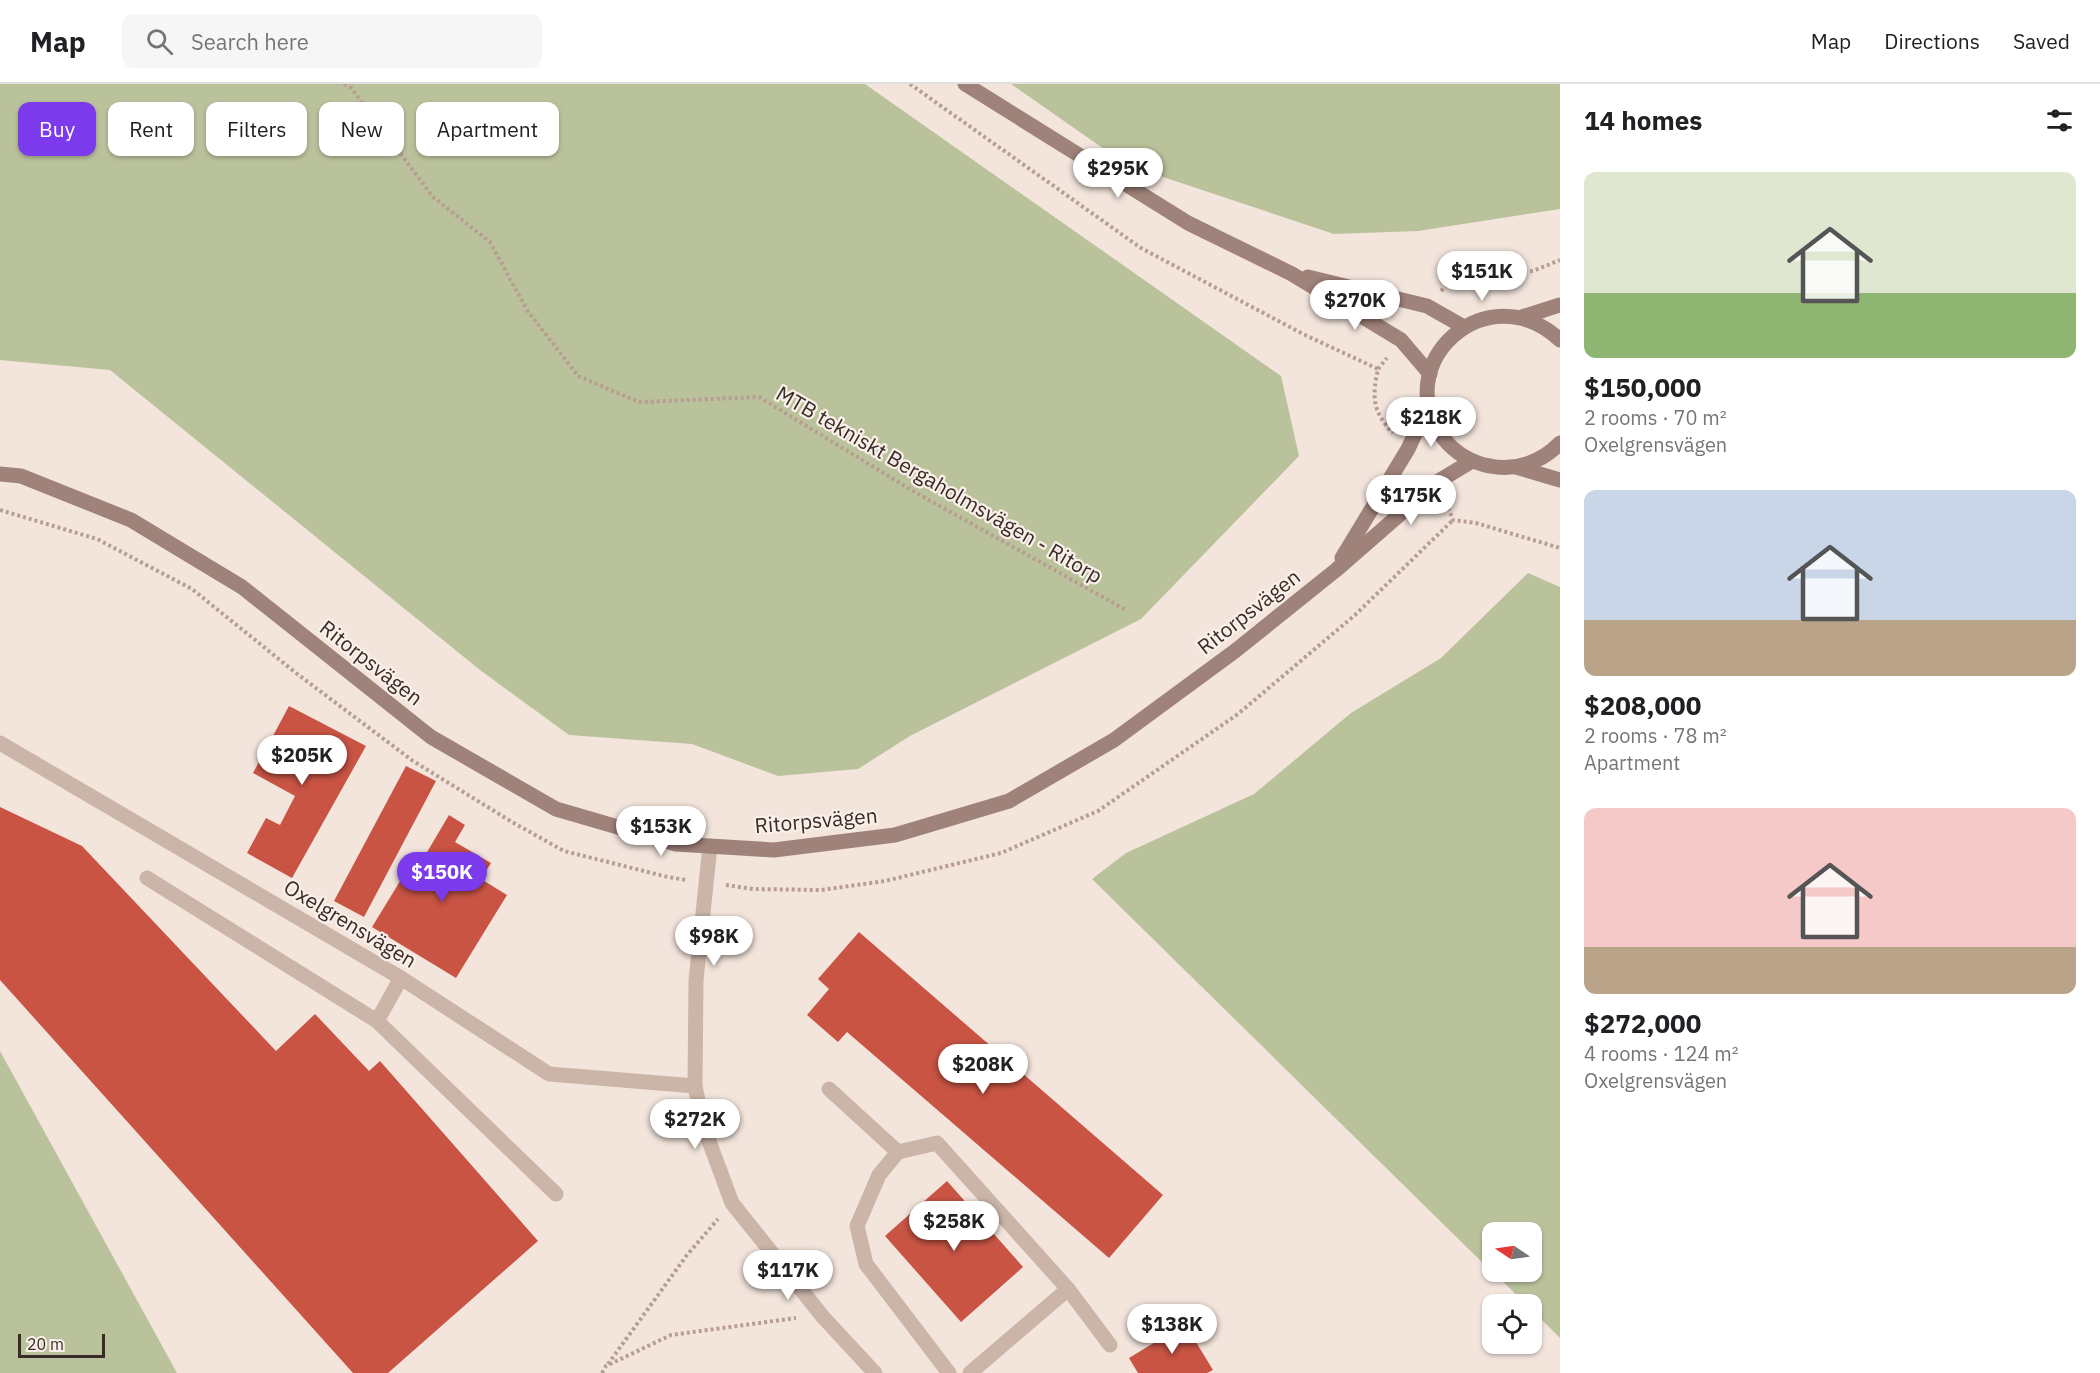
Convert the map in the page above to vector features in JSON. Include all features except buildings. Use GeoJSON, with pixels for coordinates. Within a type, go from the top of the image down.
{"type":"FeatureCollection","features":[{"type":"Feature","properties":{"kind":"street"},"geometry":{"type":"LineString","coordinates":[[965,84],[1188,224],[1292,274],[1401,340],[1430,374]]}},
{"type":"Feature","properties":{"kind":"street"},"geometry":{"type":"LineString","coordinates":[[1292,274],[1427,306],[1464,327]]}},
{"type":"Feature","properties":{"kind":"street"},"geometry":{"type":"LineString","coordinates":[[1560,305],[1521,317],[1492,317],[1464,327],[1442,347],[1430,374],[1429,404],[1443,438],[1459,453],[1472,461],[1501,468],[1516,467],[1544,456],[1560,442]]}},
{"type":"Feature","properties":{"kind":"street"},"geometry":{"type":"LineString","coordinates":[[1521,317],[1549,330],[1560,340]]}},
{"type":"Feature","properties":{"kind":"street","name":"Ritorpsvägen"},"geometry":{"type":"LineString","coordinates":[[1335,570],[1408,449],[1429,404]]}},
{"type":"Feature","properties":{"kind":"street","name":"Ritorpsvägen"},"geometry":{"type":"LineString","coordinates":[[0,474],[21,476],[141,526],[242,587],[431,737],[556,809],[676,844],[774,850],[895,836],[1009,801],[1114,740],[1235,651],[1335,570],[1437,482],[1472,461]]}},
{"type":"Feature","properties":{"kind":"street"},"geometry":{"type":"LineString","coordinates":[[1516,467],[1560,480]]}},
{"type":"Feature","properties":{"kind":"street","name":"Oxelgrensvägen"},"geometry":{"type":"LineString","coordinates":[[0,743],[401,978],[549,1074],[694,1086]]}},
{"type":"Feature","properties":{"kind":"street"},"geometry":{"type":"LineString","coordinates":[[710,846],[696,980],[694,1086],[703,1125],[732,1203],[823,1317],[875,1373]]}},
{"type":"Feature","properties":{"kind":"street"},"geometry":{"type":"LineString","coordinates":[[147,878],[377,1021],[556,1194]]}},
{"type":"Feature","properties":{"kind":"street"},"geometry":{"type":"LineString","coordinates":[[377,1021],[401,978]]}},
{"type":"Feature","properties":{"kind":"street"},"geometry":{"type":"LineString","coordinates":[[829,1089],[898,1152]]}},
{"type":"Feature","properties":{"kind":"street"},"geometry":{"type":"LineString","coordinates":[[949,1373],[866,1264],[857,1227],[879,1174],[898,1152],[937,1143],[1068,1288],[1110,1345]]}},
{"type":"Feature","properties":{"kind":"street"},"geometry":{"type":"LineString","coordinates":[[970,1373],[1068,1288]]}},
{"type":"Feature","properties":{"kind":"path","name":"MTB tekniskt Bergaholmsvägen - Ritorp"},"geometry":{"type":"LineString","coordinates":[[344,84],[351,88],[433,197],[489,242],[527,310],[578,376],[639,402],[759,397],[913,491],[1126,610]]}},
{"type":"Feature","properties":{"kind":"path"},"geometry":{"type":"LineString","coordinates":[[910,84],[1141,248],[1303,334],[1378,369],[1374,403],[1381,421],[1408,449]]}},
{"type":"Feature","properties":{"kind":"path"},"geometry":{"type":"LineString","coordinates":[[1437,482],[1454,520]]}},
{"type":"Feature","properties":{"kind":"path"},"geometry":{"type":"LineString","coordinates":[[0,510],[97,539],[192,589],[296,673],[412,761],[564,851],[668,878],[753,889],[821,890],[885,881],[1001,853],[1098,811],[1238,714],[1355,615],[1454,520]]}},
{"type":"Feature","properties":{"kind":"path"},"geometry":{"type":"LineString","coordinates":[[1454,520],[1476,523],[1560,548]]}},
{"type":"Feature","properties":{"kind":"path"},"geometry":{"type":"LineString","coordinates":[[602,1373],[687,1255],[732,1203]]}},
{"type":"Feature","properties":{"kind":"path"},"geometry":{"type":"LineString","coordinates":[[606,1366],[671,1335],[785,1319],[823,1317]]}},
{"type":"Feature","properties":{"kind":"green space"},"geometry":{"type":"Polygon","coordinates":[[[0,84],[865,84],[1281,376],[1299,456],[1141,619],[910,736],[858,769],[778,776],[692,744],[569,735],[480,670],[110,370],[0,360],[0,84]]]}},
{"type":"Feature","properties":{"kind":"green space"},"geometry":{"type":"Polygon","coordinates":[[[1011,84],[1560,84],[1560,209],[1418,231],[1334,234],[1127,165],[1011,84]]]}},
{"type":"Feature","properties":{"kind":"green space"},"geometry":{"type":"Polygon","coordinates":[[[1528,573],[1560,587],[1560,1338],[1542,1320],[1542,1294],[1516,1294],[1503,1282],[1542,1282],[1542,1222],[1482,1222],[1482,1262],[1092,879],[1126,853],[1254,794],[1351,713],[1441,658],[1528,573]]]}},
{"type":"Feature","properties":{"kind":"green space"},"geometry":{"type":"Polygon","coordinates":[[[0,1051],[177,1373],[0,1373],[0,1051]]]}}]}
